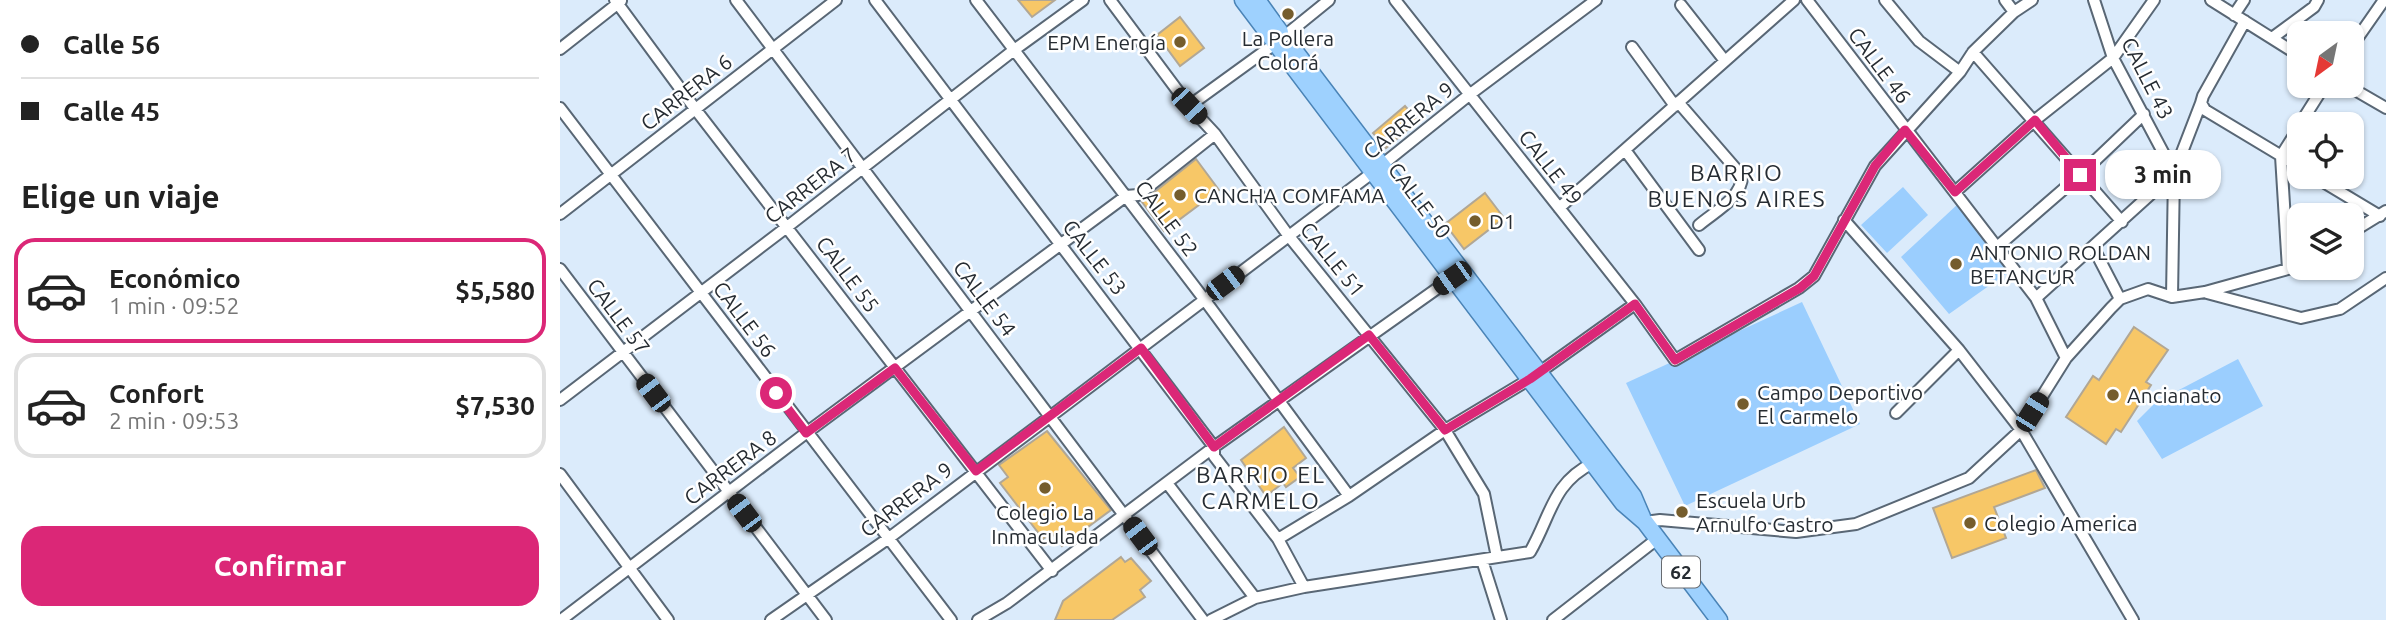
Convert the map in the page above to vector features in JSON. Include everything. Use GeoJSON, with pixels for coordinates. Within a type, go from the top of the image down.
{"type":"FeatureCollection","features":[{"type":"Feature","properties":{"kind":"main road","name":"CALLE 50"},"geometry":{"type":"LineString","coordinates":[[1243,0],[1280,40],[1535,376],[1623,503],[1645,522]]}},
{"type":"Feature","properties":{"kind":"main road","name":"CALLE 50"},"geometry":{"type":"LineString","coordinates":[[1257,0],[1280,40]]}},
{"type":"Feature","properties":{"kind":"main road","name":"CALLE 50"},"geometry":{"type":"LineString","coordinates":[[1377,169],[1452,278],[1633,496],[1645,522],[1719,620]]}},
{"type":"Feature","properties":{"kind":"street","name":"CALLE 54"},"geometry":{"type":"LineString","coordinates":[[736,0],[1203,620]]}},
{"type":"Feature","properties":{"kind":"street","name":"CARRERA 6"},"geometry":{"type":"LineString","coordinates":[[560,214],[836,0]]}},
{"type":"Feature","properties":{"kind":"street","name":"CALLE 53"},"geometry":{"type":"LineString","coordinates":[[874,0],[1214,447],[1214,456],[1278,539],[1304,587]]}},
{"type":"Feature","properties":{"kind":"street","name":"CALLE 52"},"geometry":{"type":"LineString","coordinates":[[976,0],[1204,299],[1349,496]]}},
{"type":"Feature","properties":{"kind":"street","name":"CARRERA 7"},"geometry":{"type":"LineString","coordinates":[[560,400],[1014,50],[1083,0]]}},
{"type":"Feature","properties":{"kind":"street","name":"CALLE 51"},"geometry":{"type":"LineString","coordinates":[[1110,0],[1189,106],[1215,134],[1288,235],[1445,430],[1484,494],[1497,557]]}},
{"type":"Feature","properties":{"kind":"street"},"geometry":{"type":"LineString","coordinates":[[1189,106],[1280,40],[1329,0]]}},
{"type":"Feature","properties":{"kind":"street","name":"CALLE 49"},"geometry":{"type":"LineString","coordinates":[[1395,0],[1635,304],[1675,360],[1800,288],[1814,276],[1844,220]]}},
{"type":"Feature","properties":{"kind":"street","name":"CARRERA 9"},"geometry":{"type":"LineString","coordinates":[[771,620],[889,538],[1597,0]]}},
{"type":"Feature","properties":{"kind":"street"},"geometry":{"type":"LineString","coordinates":[[1559,208],[1794,0]]}},
{"type":"Feature","properties":{"kind":"street","name":"CALLE 46"},"geometry":{"type":"LineString","coordinates":[[1807,0],[2036,298],[2066,358]]}},
{"type":"Feature","properties":{"kind":"street"},"geometry":{"type":"LineString","coordinates":[[1885,0],[1919,41],[1960,72]]}},
{"type":"Feature","properties":{"kind":"street"},"geometry":{"type":"LineString","coordinates":[[2005,0],[2014,12]]}},
{"type":"Feature","properties":{"kind":"street"},"geometry":{"type":"LineString","coordinates":[[2032,0],[2014,12],[1973,52],[1960,72],[1905,130],[1875,166],[1844,220],[1959,350],[2021,430],[2133,620]]}},
{"type":"Feature","properties":{"kind":"street","name":"CALLE 43"},"geometry":{"type":"LineString","coordinates":[[2094,0],[2113,58],[2174,173],[2172,297]]}},
{"type":"Feature","properties":{"kind":"street"},"geometry":{"type":"LineString","coordinates":[[1955,192],[2035,120],[2113,58],[2154,0]]}},
{"type":"Feature","properties":{"kind":"street"},"geometry":{"type":"LineString","coordinates":[[2211,0],[2287,48]]}},
{"type":"Feature","properties":{"kind":"street"},"geometry":{"type":"LineString","coordinates":[[2234,15],[2244,0]]}},
{"type":"Feature","properties":{"kind":"street"},"geometry":{"type":"LineString","coordinates":[[2272,38],[2318,0]]}},
{"type":"Feature","properties":{"kind":"street"},"geometry":{"type":"LineString","coordinates":[[2364,29],[2384,0]]}},
{"type":"Feature","properties":{"kind":"street"},"geometry":{"type":"LineString","coordinates":[[560,49],[618,1]]}},
{"type":"Feature","properties":{"kind":"street","name":"CALLE 55"},"geometry":{"type":"LineString","coordinates":[[618,1],[696,110],[1052,570]]}},
{"type":"Feature","properties":{"kind":"street"},"geometry":{"type":"LineString","coordinates":[[1681,5],[1725,61]]}},
{"type":"Feature","properties":{"kind":"street"},"geometry":{"type":"LineString","coordinates":[[2036,298],[2174,173],[2203,106],[2203,96],[2245,22]]}},
{"type":"Feature","properties":{"kind":"street"},"geometry":{"type":"LineString","coordinates":[[1632,47],[1676,104],[1742,176],[1742,184],[1737,194],[1699,225]]}},
{"type":"Feature","properties":{"kind":"street"},"geometry":{"type":"LineString","coordinates":[[1973,52],[2122,222]]}},
{"type":"Feature","properties":{"kind":"street"},"geometry":{"type":"LineString","coordinates":[[2364,95],[2386,108]]}},
{"type":"Feature","properties":{"kind":"street"},"geometry":{"type":"LineString","coordinates":[[2203,106],[2287,159]]}},
{"type":"Feature","properties":{"kind":"street","name":"CALLE 56"},"geometry":{"type":"LineString","coordinates":[[560,108],[951,620]]}},
{"type":"Feature","properties":{"kind":"street"},"geometry":{"type":"LineString","coordinates":[[1997,247],[2080,175],[2144,114]]}},
{"type":"Feature","properties":{"kind":"street","name":"CARRERA 8"},"geometry":{"type":"LineString","coordinates":[[561,620],[1060,244],[1126,196],[1138,195],[1215,134]]}},
{"type":"Feature","properties":{"kind":"street"},"geometry":{"type":"LineString","coordinates":[[2287,146],[2281,156],[2287,253]]}},
{"type":"Feature","properties":{"kind":"street"},"geometry":{"type":"LineString","coordinates":[[1625,150],[1699,250]]}},
{"type":"Feature","properties":{"kind":"street"},"geometry":{"type":"LineString","coordinates":[[2337,189],[2383,214]]}},
{"type":"Feature","properties":{"kind":"street"},"geometry":{"type":"LineString","coordinates":[[2364,225],[2383,214]]}},
{"type":"Feature","properties":{"kind":"street"},"geometry":{"type":"LineString","coordinates":[[2094,247],[2120,299]]}},
{"type":"Feature","properties":{"kind":"street"},"geometry":{"type":"LineString","coordinates":[[1645,522],[1660,520],[1796,532],[1856,524],[1969,478],[2021,430],[2066,358],[2120,299],[2148,289],[2172,297],[2205,292],[2287,269]]}},
{"type":"Feature","properties":{"kind":"street","name":"CALLE 57"},"geometry":{"type":"LineString","coordinates":[[560,270],[826,620]]}},
{"type":"Feature","properties":{"kind":"street"},"geometry":{"type":"LineString","coordinates":[[978,620],[1007,603],[1214,447],[1452,278]]}},
{"type":"Feature","properties":{"kind":"street"},"geometry":{"type":"LineString","coordinates":[[2205,292],[2301,318],[2340,309],[2386,278]]}},
{"type":"Feature","properties":{"kind":"street"},"geometry":{"type":"LineString","coordinates":[[1278,539],[1349,496],[1445,430],[1535,376],[1635,304]]}},
{"type":"Feature","properties":{"kind":"street"},"geometry":{"type":"LineString","coordinates":[[1896,413],[1959,350]]}},
{"type":"Feature","properties":{"kind":"street"},"geometry":{"type":"LineString","coordinates":[[1210,620],[1255,598],[1304,587],[1530,552],[1558,492],[1577,471],[1593,463]]}},
{"type":"Feature","properties":{"kind":"street"},"geometry":{"type":"LineString","coordinates":[[560,474],[668,620]]}},
{"type":"Feature","properties":{"kind":"street"},"geometry":{"type":"LineString","coordinates":[[1167,483],[1255,598]]}},
{"type":"Feature","properties":{"kind":"street"},"geometry":{"type":"LineString","coordinates":[[1553,620],[1657,539]]}},
{"type":"Feature","properties":{"kind":"street"},"geometry":{"type":"LineString","coordinates":[[1482,559],[1501,620]]}},
{"type":"Feature","properties":{"kind":"shaded area"},"geometry":{"type":"Polygon","coordinates":[[[1903,187],[1928,215],[1887,253],[1861,225],[1903,187]]]}},
{"type":"Feature","properties":{"kind":"shaded area","name":"ANTONIO ROLDAN BETANCUR"},"geometry":{"type":"Polygon","coordinates":[[[1959,203],[2010,271],[1949,314],[1901,257],[1959,203]]]}},
{"type":"Feature","properties":{"kind":"shaded area","name":"Campo Deportivo El Carmelo"},"geometry":{"type":"Polygon","coordinates":[[[1802,302],[1860,424],[1685,506],[1626,383],[1802,302]]]}},
{"type":"Feature","properties":{"kind":"shaded area"},"geometry":{"type":"Polygon","coordinates":[[[2238,359],[2263,406],[2162,459],[2137,421],[2156,402],[2238,359]]]}},
{"type":"Feature","properties":{"kind":"building"},"geometry":{"type":"Polygon","coordinates":[[[1018,0],[1055,0],[1032,17],[1018,0]]]}},
{"type":"Feature","properties":{"kind":"building","name":"EPM Energía"},"geometry":{"type":"Polygon","coordinates":[[[1180,17],[1204,48],[1180,66],[1157,35],[1180,17]]]}},
{"type":"Feature","properties":{"kind":"building"},"geometry":{"type":"Polygon","coordinates":[[[1405,106],[1418,121],[1386,148],[1373,133],[1405,106]]]}},
{"type":"Feature","properties":{"kind":"building","name":"CANCHA COMFAMA"},"geometry":{"type":"Polygon","coordinates":[[[1196,159],[1219,190],[1164,231],[1142,202],[1196,159]]]}},
{"type":"Feature","properties":{"kind":"building","name":"D1"},"geometry":{"type":"Polygon","coordinates":[[[1485,193],[1504,218],[1464,249],[1445,224],[1485,193]]]}},
{"type":"Feature","properties":{"kind":"building","name":"Ancianato"},"geometry":{"type":"Polygon","coordinates":[[[2134,327],[2168,350],[2146,382],[2151,385],[2121,432],[2116,429],[2106,444],[2066,417],[2093,376],[2099,380],[2134,327]]]}},
{"type":"Feature","properties":{"kind":"building"},"geometry":{"type":"Polygon","coordinates":[[[1284,427],[1306,458],[1293,468],[1300,477],[1286,487],[1283,483],[1266,496],[1241,460],[1284,427]]]}},
{"type":"Feature","properties":{"kind":"building","name":"Colegio La Inmaculada"},"geometry":{"type":"Polygon","coordinates":[[[1047,431],[1111,510],[1062,546],[1052,533],[1043,539],[1000,483],[1008,477],[999,465],[1047,431]]]}},
{"type":"Feature","properties":{"kind":"building","name":"Colegio America"},"geometry":{"type":"Polygon","coordinates":[[[2036,470],[2045,488],[1994,507],[2006,538],[1952,558],[1933,508],[2036,470]]]}},
{"type":"Feature","properties":{"kind":"building"},"geometry":{"type":"Polygon","coordinates":[[[1121,557],[1125,562],[1131,558],[1151,581],[1140,590],[1145,597],[1112,620],[1055,620],[1063,601],[1121,557]]]}},
{"type":"Feature","properties":{"kind":"place","name":"La Pollera Colorá"},"geometry":{"type":"Point","coordinates":[1288,14]}},
{"type":"Feature","properties":{"kind":"place","name":"EPM Energía"},"geometry":{"type":"Point","coordinates":[1180,42]}},
{"type":"Feature","properties":{"kind":"place","name":"CANCHA COMFAMA"},"geometry":{"type":"Point","coordinates":[1180,195]}},
{"type":"Feature","properties":{"kind":"place","name":"D1"},"geometry":{"type":"Point","coordinates":[1475,221]}},
{"type":"Feature","properties":{"kind":"place","name":"ANTONIO ROLDAN BETANCUR"},"geometry":{"type":"Point","coordinates":[1956,264]}},
{"type":"Feature","properties":{"kind":"place","name":"Ancianato"},"geometry":{"type":"Point","coordinates":[2113,395]}},
{"type":"Feature","properties":{"kind":"place","name":"Campo Deportivo El Carmelo"},"geometry":{"type":"Point","coordinates":[1743,404]}},
{"type":"Feature","properties":{"kind":"place","name":"Colegio La Inmaculada"},"geometry":{"type":"Point","coordinates":[1045,488]}},
{"type":"Feature","properties":{"kind":"place","name":"Escuela Urb Arnulfo Castro"},"geometry":{"type":"Point","coordinates":[1682,512]}},
{"type":"Feature","properties":{"kind":"place","name":"Colegio America"},"geometry":{"type":"Point","coordinates":[1970,523]}},
{"type":"Feature","properties":{"kind":"district","name":"BARRIO BUENOS AIRES"},"geometry":{"type":"Point","coordinates":[1737,185]}},
{"type":"Feature","properties":{"kind":"district","name":"BARRIO EL CARMELO"},"geometry":{"type":"Point","coordinates":[1261,487]}},
{"type":"Feature","properties":{"kind":"route"},"geometry":{"type":"LineString","coordinates":[[776,393],[806,433],[895,368],[976,471],[1141,348],[1214,447],[1369,335],[1445,430],[1530,379],[1635,304],[1675,360],[1800,288],[1814,276],[1875,166],[1905,130],[1955,192],[2035,120],[2080,175]]}}]}
